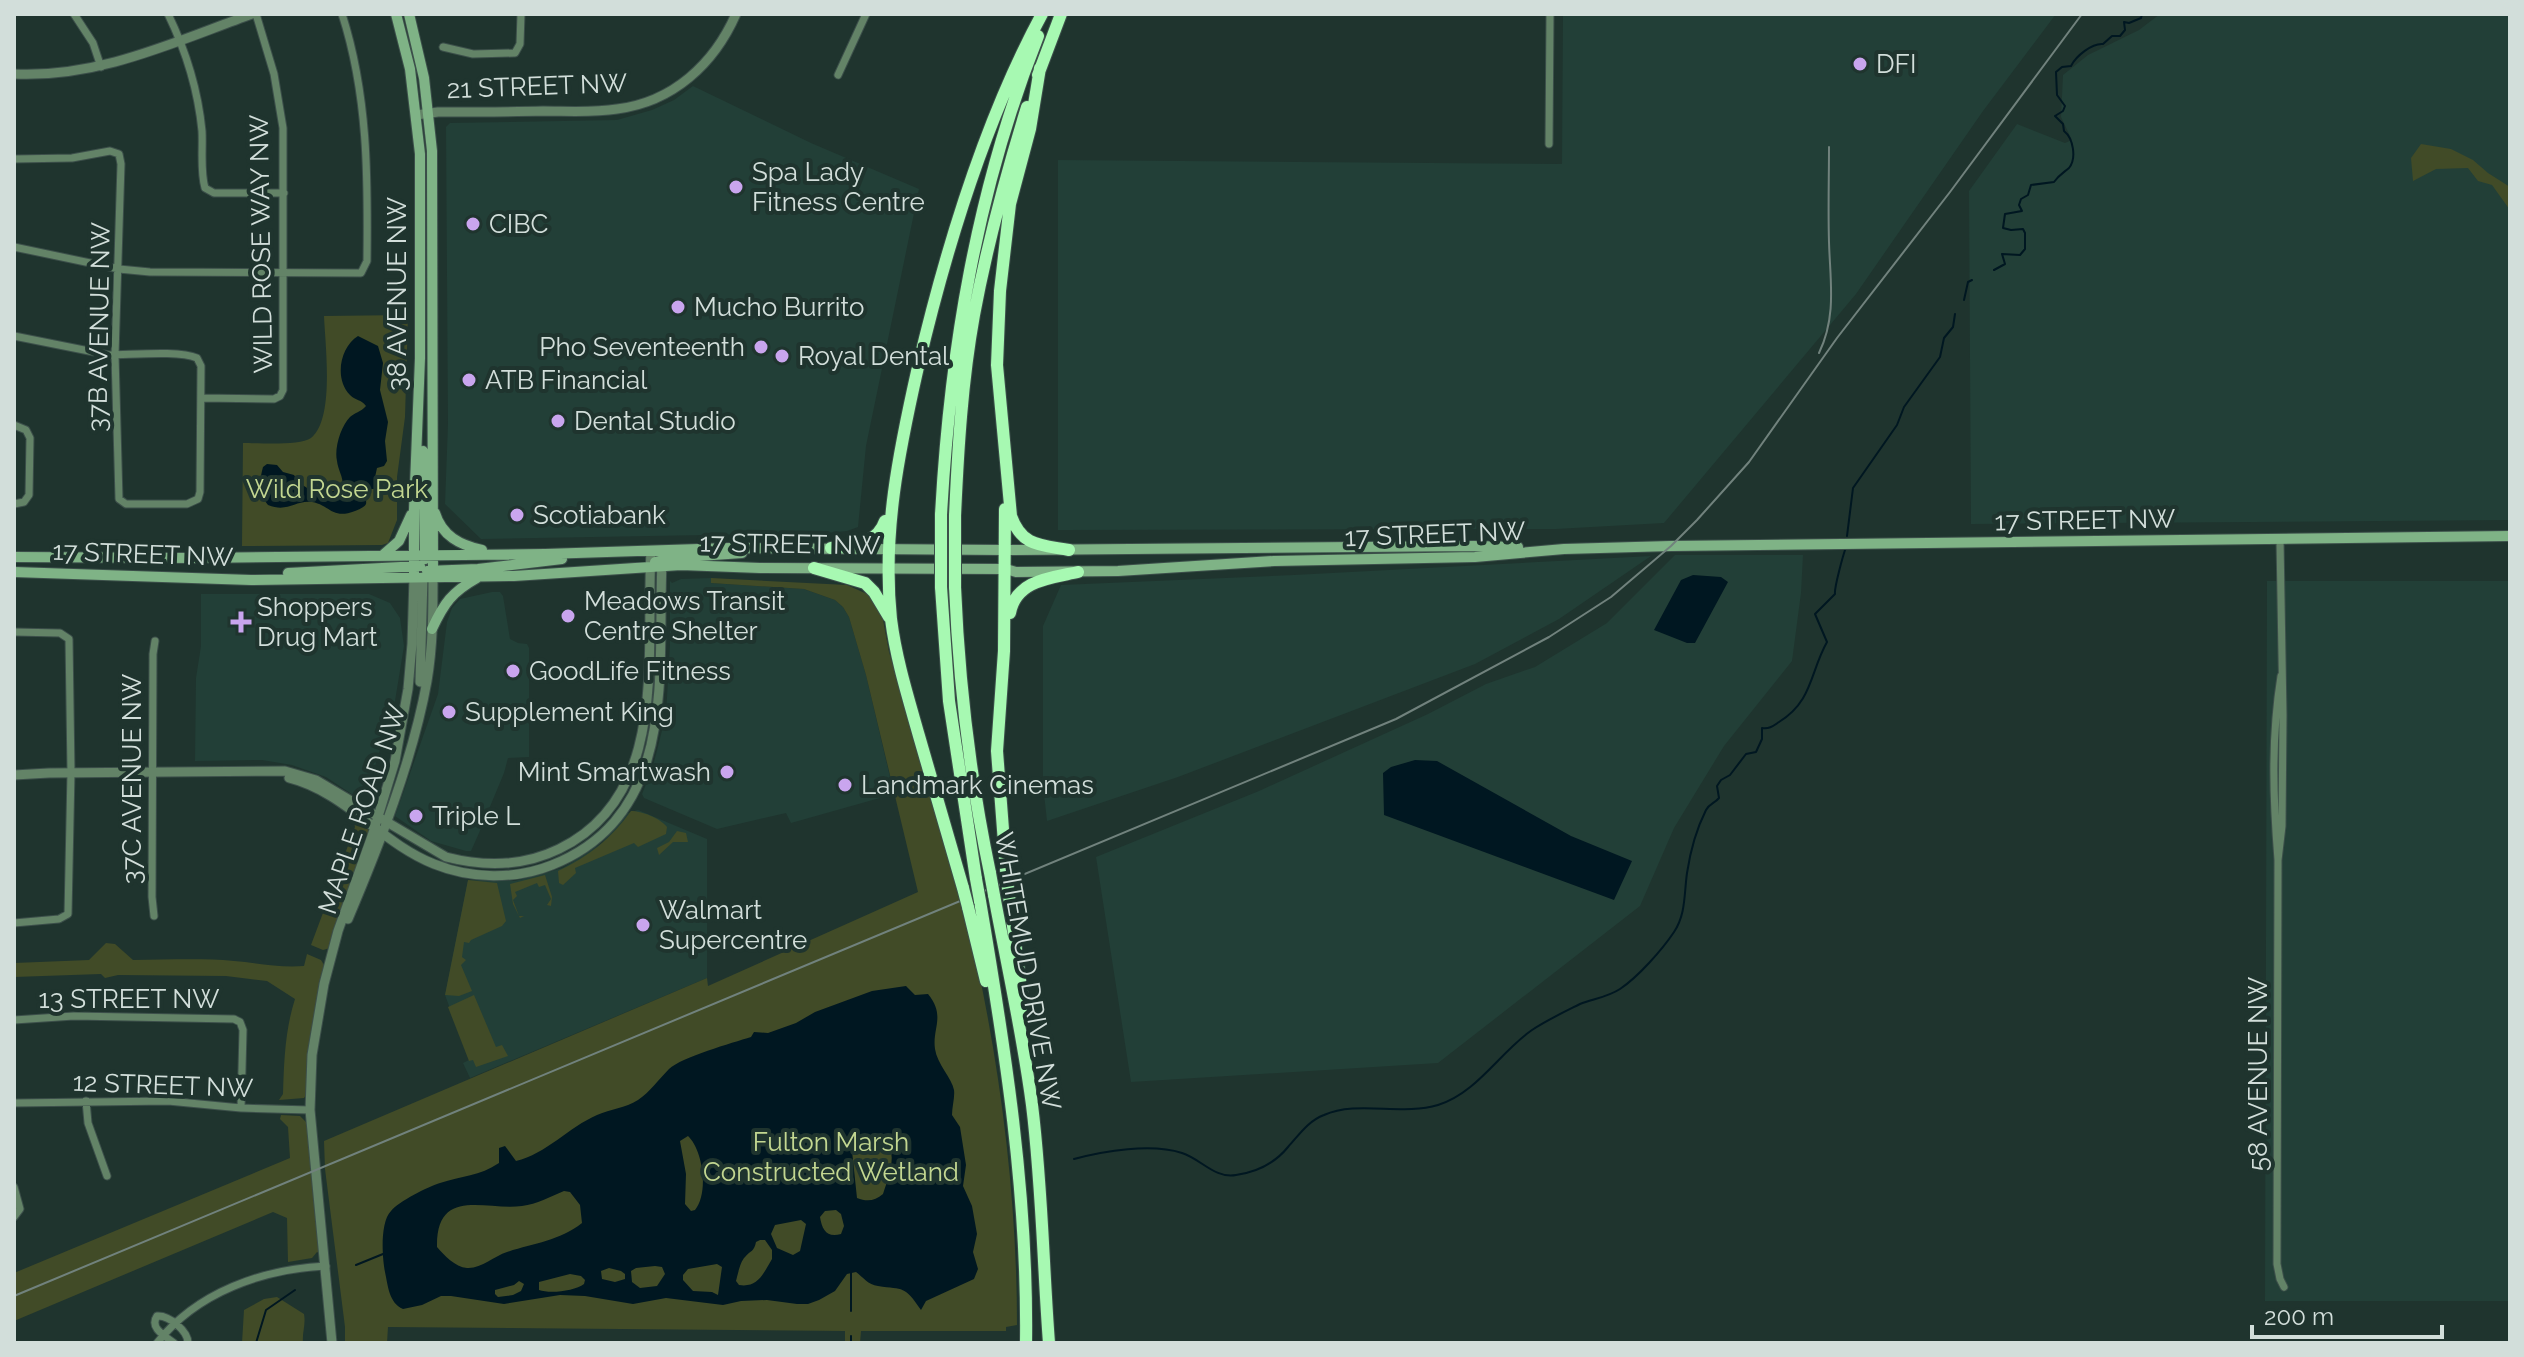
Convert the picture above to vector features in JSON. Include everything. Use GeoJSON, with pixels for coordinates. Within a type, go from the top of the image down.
{"type":"FeatureCollection","features":[{"type":"Feature","properties":{"kind":"highway"},"geometry":{"type":"LineString","coordinates":[[974,904],[963,888],[903,682],[891,619],[888,549],[891,503],[921,354],[955,232],[1015,63],[1044,14]]}},
{"type":"Feature","properties":{"kind":"highway","name":"WHITEMUD DRIVE NW"},"geometry":{"type":"LineString","coordinates":[[1044,14],[1004,132],[978,229],[961,311],[952,374],[948,516],[962,702],[972,779],[1032,1105],[1040,1176],[1049,1343]]}},
{"type":"Feature","properties":{"kind":"highway","name":"WHITEMUD DRIVE NW"},"geometry":{"type":"LineString","coordinates":[[1026,1343],[1022,1206],[1013,1105],[974,904],[976,879],[949,701],[941,587],[974,315],[1008,169],[1061,14]]}},
{"type":"Feature","properties":{"kind":"highway"},"geometry":{"type":"LineString","coordinates":[[1040,68],[1030,129],[1010,204],[1001,266],[997,365],[1011,516],[1021,536],[1034,544],[1069,550]]}},
{"type":"Feature","properties":{"kind":"highway"},"geometry":{"type":"LineString","coordinates":[[1001,418],[1006,569],[997,751],[1006,869],[1027,1030],[1032,1105]]}},
{"type":"Feature","properties":{"kind":"highway"},"geometry":{"type":"LineString","coordinates":[[831,548],[866,542],[879,535],[891,503]]}},
{"type":"Feature","properties":{"kind":"highway"},"geometry":{"type":"LineString","coordinates":[[814,568],[868,585],[891,619]]}},
{"type":"Feature","properties":{"kind":"highway"},"geometry":{"type":"LineString","coordinates":[[1004,651],[1012,602],[1020,592],[1041,579],[1078,572]]}},
{"type":"Feature","properties":{"kind":"main road","name":"38 AVENUE NW"},"geometry":{"type":"LineString","coordinates":[[396,14],[416,115],[420,192],[419,394],[414,510],[424,567]]}},
{"type":"Feature","properties":{"kind":"main road","name":"38 AVENUE NW"},"geometry":{"type":"LineString","coordinates":[[409,14],[420,56],[429,113],[432,170],[433,503],[424,567]]}},
{"type":"Feature","properties":{"kind":"main road"},"geometry":{"type":"LineString","coordinates":[[419,394],[424,567],[478,569],[612,551]]}},
{"type":"Feature","properties":{"kind":"main road"},"geometry":{"type":"LineString","coordinates":[[433,503],[437,518],[457,542],[503,554]]}},
{"type":"Feature","properties":{"kind":"main road"},"geometry":{"type":"LineString","coordinates":[[383,555],[399,541],[414,510]]}},
{"type":"Feature","properties":{"kind":"main road","name":"17 STREET NW"},"geometry":{"type":"LineString","coordinates":[[14,557],[383,555],[424,567],[479,576],[658,558],[725,555],[780,547],[1069,550],[1474,546],[1564,549],[2510,536]]}},
{"type":"Feature","properties":{"kind":"main road","name":"17 STREET NW"},"geometry":{"type":"LineString","coordinates":[[14,572],[269,580],[287,573],[424,567],[503,554],[612,551],[658,558],[814,568],[1078,572],[1274,561],[1475,557],[1564,549]]}},
{"type":"Feature","properties":{"kind":"main road"},"geometry":{"type":"LineString","coordinates":[[432,629],[445,602],[479,576]]}},
{"type":"Feature","properties":{"kind":"street"},"geometry":{"type":"LineString","coordinates":[[74,14],[90,38],[101,67]]}},
{"type":"Feature","properties":{"kind":"street"},"geometry":{"type":"LineString","coordinates":[[168,14],[180,40],[199,113],[205,188],[214,193],[284,193]]}},
{"type":"Feature","properties":{"kind":"street"},"geometry":{"type":"LineString","coordinates":[[14,74],[51,75],[101,67],[254,14]]}},
{"type":"Feature","properties":{"kind":"street","name":"WILD ROSE WAY NW"},"geometry":{"type":"LineString","coordinates":[[201,398],[271,399],[282,393],[284,142],[271,61],[254,14]]}},
{"type":"Feature","properties":{"kind":"street"},"geometry":{"type":"LineString","coordinates":[[14,247],[119,269],[150,272],[358,274],[366,265],[366,140],[357,76],[342,14]]}},
{"type":"Feature","properties":{"kind":"street"},"geometry":{"type":"LineString","coordinates":[[443,47],[473,54],[512,54],[518,49],[521,14]]}},
{"type":"Feature","properties":{"kind":"street","name":"21 STREET NW"},"geometry":{"type":"LineString","coordinates":[[416,115],[596,111],[637,105],[661,96],[695,73],[716,51],[736,14]]}},
{"type":"Feature","properties":{"kind":"street"},"geometry":{"type":"LineString","coordinates":[[838,75],[866,14]]}},
{"type":"Feature","properties":{"kind":"street"},"geometry":{"type":"LineString","coordinates":[[1549,144],[1550,14]]}},
{"type":"Feature","properties":{"kind":"street","name":"37B AVENUE NW"},"geometry":{"type":"LineString","coordinates":[[14,159],[63,159],[110,151],[117,152],[121,164],[115,355],[118,494],[121,502],[187,504],[196,501],[200,492],[201,398]]}},
{"type":"Feature","properties":{"kind":"street"},"geometry":{"type":"LineString","coordinates":[[14,336],[115,355],[188,355],[197,358],[201,366],[201,398]]}},
{"type":"Feature","properties":{"kind":"street"},"geometry":{"type":"LineString","coordinates":[[14,425],[26,430],[30,438],[29,495],[24,502],[14,504]]}},
{"type":"Feature","properties":{"kind":"street","name":"58 AVENUE NW"},"geometry":{"type":"LineString","coordinates":[[2280,540],[2281,676],[2275,715],[2273,795],[2278,860],[2277,1264],[2284,1287]]}},
{"type":"Feature","properties":{"kind":"street"},"geometry":{"type":"LineString","coordinates":[[14,775],[285,771],[316,780],[380,825],[420,858],[438,866],[480,875],[500,876],[533,871],[556,863],[601,835],[630,800],[640,781],[655,731],[660,683],[658,558]]}},
{"type":"Feature","properties":{"kind":"street"},"geometry":{"type":"LineString","coordinates":[[416,725],[422,662],[424,567]]}},
{"type":"Feature","properties":{"kind":"street","name":"MAPLE ROAD NW"},"geometry":{"type":"LineString","coordinates":[[334,1343],[310,1110],[312,1055],[319,1008],[338,931],[416,725],[427,680],[432,629],[424,567]]}},
{"type":"Feature","properties":{"kind":"street","name":"MAPLE ROAD NW"},"geometry":{"type":"LineString","coordinates":[[380,825],[408,689],[424,567]]}},
{"type":"Feature","properties":{"kind":"street"},"geometry":{"type":"LineString","coordinates":[[14,632],[60,633],[67,636],[70,647],[71,772],[67,915],[59,919],[14,923]]}},
{"type":"Feature","properties":{"kind":"street","name":"37C AVENUE NW"},"geometry":{"type":"LineString","coordinates":[[154,916],[155,641]]}},
{"type":"Feature","properties":{"kind":"street","name":"13 STREET NW"},"geometry":{"type":"LineString","coordinates":[[14,1020],[74,1016],[234,1019],[242,1025],[241,1108]]}},
{"type":"Feature","properties":{"kind":"street"},"geometry":{"type":"LineString","coordinates":[[86,1101],[88,1123],[107,1176]]}},
{"type":"Feature","properties":{"kind":"street","name":"12 STREET NW"},"geometry":{"type":"LineString","coordinates":[[14,1103],[168,1101],[310,1110]]}},
{"type":"Feature","properties":{"kind":"street"},"geometry":{"type":"LineString","coordinates":[[14,1187],[20,1209],[14,1217]]}},
{"type":"Feature","properties":{"kind":"street"},"geometry":{"type":"LineString","coordinates":[[157,1343],[174,1323],[198,1304],[284,1270],[326,1266]]}},
{"type":"Feature","properties":{"kind":"street"},"geometry":{"type":"LineString","coordinates":[[174,1343],[154,1324],[157,1316],[165,1316],[174,1323],[188,1337],[188,1343]]}},
{"type":"Feature","properties":{"kind":"shaded area"},"geometry":{"type":"Polygon","coordinates":[[[1563,14],[2056,14],[1983,111],[1856,294],[1664,523],[1556,529],[1058,530],[1058,160],[1562,164],[1563,14]]]}},
{"type":"Feature","properties":{"kind":"shaded area"},"geometry":{"type":"Polygon","coordinates":[[[2160,14],[2510,14],[2510,520],[1971,524],[1969,191],[2017,124],[2065,143],[2072,140],[2061,117],[2063,75],[2088,55],[2139,30],[2160,14]]]}},
{"type":"Feature","properties":{"kind":"shaded area"},"geometry":{"type":"Polygon","coordinates":[[[693,86],[811,143],[919,189],[866,446],[858,527],[826,533],[481,539],[445,504],[448,424],[446,127],[450,123],[617,120],[652,110],[674,100],[693,86]]]}},
{"type":"Feature","properties":{"kind":"shaded area"},"geometry":{"type":"Polygon","coordinates":[[[1675,555],[1803,555],[1801,593],[1792,661],[1724,746],[1674,828],[1640,906],[1438,1063],[1131,1082],[1096,857],[1259,791],[1428,714],[1486,684],[1535,667],[1607,623],[1675,555]]]}},
{"type":"Feature","properties":{"kind":"shaded area"},"geometry":{"type":"Polygon","coordinates":[[[1651,556],[1559,619],[1475,664],[1178,777],[1047,821],[1043,785],[1043,626],[1061,585],[1651,556]]]}},
{"type":"Feature","properties":{"kind":"shaded area"},"geometry":{"type":"Polygon","coordinates":[[[711,578],[711,583],[804,589],[835,600],[843,607],[849,617],[866,675],[894,794],[791,823],[786,813],[717,829],[644,798],[642,794],[652,770],[666,715],[670,581],[711,578]]]}},
{"type":"Feature","properties":{"kind":"shaded area"},"geometry":{"type":"Polygon","coordinates":[[[2267,581],[2510,581],[2510,1301],[2265,1301],[2267,581]]]}},
{"type":"Feature","properties":{"kind":"shaded area"},"geometry":{"type":"Polygon","coordinates":[[[500,592],[503,596],[510,639],[527,644],[529,648],[529,757],[508,758],[471,851],[466,851],[431,841],[395,816],[438,694],[447,622],[452,608],[460,599],[500,592]]]}},
{"type":"Feature","properties":{"kind":"shaded area"},"geometry":{"type":"Polygon","coordinates":[[[201,594],[369,594],[390,603],[400,618],[404,646],[395,701],[368,789],[353,795],[326,777],[292,765],[262,760],[195,761],[201,594]]]}},
{"type":"Feature","properties":{"kind":"shaded area"},"geometry":{"type":"Polygon","coordinates":[[[638,810],[707,839],[707,978],[470,1078],[463,1063],[469,1060],[445,995],[468,880],[515,881],[563,868],[602,843],[628,813],[638,810]]]}},
{"type":"Feature","properties":{"kind":"green space"},"geometry":{"type":"Polygon","coordinates":[[[2421,144],[2451,149],[2473,160],[2510,187],[2510,210],[2492,185],[2478,181],[2468,168],[2436,169],[2413,181],[2411,158],[2421,144]]]}},
{"type":"Feature","properties":{"kind":"green space","name":"Wild Rose Park"},"geometry":{"type":"Polygon","coordinates":[[[408,315],[405,417],[397,477],[397,520],[388,543],[242,546],[243,443],[306,441],[318,428],[323,415],[327,380],[324,316],[408,315]]]}},
{"type":"Feature","properties":{"kind":"green space","name":"Fulton Marsh Constructed Wetland"},"geometry":{"type":"Polygon","coordinates":[[[711,578],[847,585],[867,594],[869,591],[881,609],[889,652],[960,892],[980,976],[1010,1174],[1017,1325],[1006,1327],[1006,1331],[861,1331],[860,1343],[845,1343],[845,1331],[388,1327],[387,1343],[345,1343],[324,1141],[707,978],[708,986],[918,892],[866,675],[849,617],[843,607],[835,600],[804,589],[711,583],[711,578]]]}},
{"type":"Feature","properties":{"kind":"green space"},"geometry":{"type":"Polygon","coordinates":[[[631,811],[660,821],[667,827],[666,834],[638,847],[634,843],[575,868],[576,873],[563,885],[559,883],[558,871],[599,846],[631,811]]]}},
{"type":"Feature","properties":{"kind":"green space"},"geometry":{"type":"Polygon","coordinates":[[[353,818],[370,831],[330,948],[323,950],[311,945],[355,827],[353,818]]]}},
{"type":"Feature","properties":{"kind":"green space"},"geometry":{"type":"Polygon","coordinates":[[[677,831],[686,833],[688,842],[673,842],[659,855],[657,848],[669,842],[677,831]]]}},
{"type":"Feature","properties":{"kind":"green space"},"geometry":{"type":"Polygon","coordinates":[[[545,875],[552,897],[551,906],[547,905],[551,899],[545,885],[539,887],[537,883],[515,892],[517,896],[513,900],[519,916],[513,904],[510,884],[545,875]]]}},
{"type":"Feature","properties":{"kind":"green space"},"geometry":{"type":"Polygon","coordinates":[[[468,880],[497,883],[506,921],[469,943],[464,942],[462,957],[466,960],[461,965],[472,991],[459,996],[445,995],[468,880]]]}},
{"type":"Feature","properties":{"kind":"green space"},"geometry":{"type":"Polygon","coordinates":[[[106,943],[115,944],[133,960],[209,960],[304,966],[307,954],[321,960],[324,965],[310,1037],[307,1094],[304,1098],[279,1100],[283,1094],[287,1034],[295,999],[267,981],[226,976],[118,975],[105,978],[101,974],[14,977],[14,963],[89,960],[106,943]]]}},
{"type":"Feature","properties":{"kind":"green space"},"geometry":{"type":"Polygon","coordinates":[[[474,995],[496,1047],[502,1045],[508,1056],[476,1067],[473,1060],[469,1061],[448,1007],[474,995]]]}},
{"type":"Feature","properties":{"kind":"green space"},"geometry":{"type":"Polygon","coordinates":[[[281,1115],[300,1116],[307,1123],[319,1253],[312,1258],[288,1262],[287,1218],[273,1212],[14,1321],[14,1273],[290,1158],[288,1127],[280,1119],[281,1115]]]}},
{"type":"Feature","properties":{"kind":"green space"},"geometry":{"type":"Polygon","coordinates":[[[277,1297],[304,1314],[303,1343],[242,1343],[244,1310],[264,1299],[277,1297]]]}},
{"type":"Feature","properties":{"kind":"water"},"geometry":{"type":"Polygon","coordinates":[[[358,336],[378,346],[383,363],[380,390],[388,422],[385,441],[387,461],[377,468],[374,482],[378,489],[365,492],[365,505],[358,510],[341,514],[312,502],[281,508],[268,505],[260,482],[263,467],[267,464],[277,465],[283,472],[294,475],[303,486],[316,491],[330,492],[343,486],[336,456],[339,438],[350,417],[366,406],[352,397],[342,381],[343,355],[358,336]]]}},
{"type":"Feature","properties":{"kind":"water"},"geometry":{"type":"Polygon","coordinates":[[[1693,575],[1721,577],[1728,582],[1695,643],[1687,643],[1654,630],[1681,580],[1693,575]]]}},
{"type":"Feature","properties":{"kind":"water"},"geometry":{"type":"Polygon","coordinates":[[[1415,760],[1437,761],[1571,836],[1632,861],[1614,900],[1384,815],[1383,773],[1391,767],[1415,760]]]}},
{"type":"Feature","properties":{"kind":"water"},"geometry":{"type":"Polygon","coordinates":[[[906,986],[915,995],[928,994],[936,1009],[935,1049],[954,1090],[952,1115],[960,1127],[966,1165],[963,1186],[972,1206],[977,1234],[973,1252],[978,1269],[974,1279],[926,1301],[921,1310],[903,1290],[874,1285],[856,1272],[847,1274],[835,1291],[808,1304],[767,1300],[723,1305],[666,1298],[633,1304],[560,1295],[504,1304],[441,1296],[403,1309],[395,1303],[385,1272],[383,1240],[387,1216],[400,1203],[435,1185],[492,1167],[499,1163],[499,1148],[505,1146],[516,1161],[537,1153],[587,1120],[638,1100],[675,1064],[751,1037],[754,1032],[768,1033],[796,1023],[815,1012],[872,991],[906,986]],[[865,1135],[856,1140],[852,1151],[857,1198],[868,1200],[883,1194],[892,1155],[885,1141],[877,1137],[865,1135]],[[688,1136],[680,1141],[686,1174],[685,1204],[691,1211],[699,1203],[703,1183],[697,1151],[688,1136]],[[564,1191],[522,1206],[479,1205],[454,1209],[445,1216],[439,1228],[437,1247],[454,1263],[472,1268],[507,1252],[555,1238],[582,1223],[580,1205],[570,1192],[564,1191]],[[836,1210],[825,1211],[820,1217],[829,1234],[841,1234],[844,1226],[841,1214],[836,1210]],[[801,1220],[775,1225],[771,1234],[777,1248],[793,1255],[800,1251],[806,1224],[801,1220]],[[765,1240],[756,1242],[740,1265],[736,1281],[739,1285],[755,1282],[772,1259],[772,1250],[765,1240]],[[717,1264],[688,1269],[683,1280],[693,1291],[718,1295],[722,1267],[717,1264]],[[662,1267],[636,1268],[631,1271],[632,1282],[640,1288],[657,1286],[665,1274],[662,1267]],[[609,1268],[601,1271],[602,1279],[615,1282],[625,1279],[625,1274],[609,1268]],[[570,1274],[539,1282],[539,1290],[575,1288],[584,1284],[585,1280],[570,1274]],[[519,1281],[495,1290],[498,1297],[513,1295],[521,1291],[524,1284],[519,1281]]]}},
{"type":"Feature","properties":{"kind":"waterway"},"geometry":{"type":"LineString","coordinates":[[1994,270],[2005,264],[2002,254],[2020,255],[2025,249],[2023,229],[2003,228],[2005,214],[2022,211],[2019,205],[2021,199],[2028,195],[2031,185],[2054,182],[2071,164],[2072,143],[2063,124],[2055,116],[2065,106],[2057,95],[2056,72],[2062,67],[2071,66],[2089,48],[2103,44],[2112,36],[2120,36],[2125,30],[2124,22],[2141,18],[2142,14]]}},
{"type":"Feature","properties":{"kind":"waterway"},"geometry":{"type":"LineString","coordinates":[[1964,300],[1968,282],[1972,280]]}},
{"type":"Feature","properties":{"kind":"waterway"},"geometry":{"type":"LineString","coordinates":[[1847,536],[1853,488],[1940,357],[1944,338],[1953,327],[1955,314]]}},
{"type":"Feature","properties":{"kind":"waterway"},"geometry":{"type":"LineString","coordinates":[[1074,1159],[1142,1148],[1170,1150],[1189,1156],[1221,1174],[1251,1172],[1277,1158],[1308,1125],[1324,1115],[1365,1108],[1424,1108],[1452,1099],[1476,1082],[1532,1030],[1580,1004],[1611,994],[1627,984],[1656,955],[1678,925],[1694,841],[1706,810],[1719,798],[1717,786],[1746,754],[1756,752],[1762,739],[1762,728],[1771,727],[1790,714],[1805,695],[1827,642],[1815,614],[1835,594],[1845,550]]}},
{"type":"Feature","properties":{"kind":"waterway"},"geometry":{"type":"LineString","coordinates":[[356,1265],[383,1254]]}},
{"type":"Feature","properties":{"kind":"waterway"},"geometry":{"type":"LineString","coordinates":[[851,1273],[851,1311]]}},
{"type":"Feature","properties":{"kind":"waterway"},"geometry":{"type":"LineString","coordinates":[[256,1343],[266,1310],[295,1290]]}},
{"type":"Feature","properties":{"kind":"waterway"},"geometry":{"type":"LineString","coordinates":[[851,1336],[851,1343]]}},
{"type":"Feature","properties":{"kind":"railway"},"geometry":{"type":"LineString","coordinates":[[14,1296],[1396,719],[1549,637],[1611,597],[1671,546],[1749,462],[1837,338],[2082,14]]}},
{"type":"Feature","properties":{"kind":"railway"},"geometry":{"type":"LineString","coordinates":[[1819,353],[1825,339],[1831,298],[1829,147]]}},
{"type":"Feature","properties":{"kind":"place","name":"DFI"},"geometry":{"type":"Point","coordinates":[1860,64]}},
{"type":"Feature","properties":{"kind":"place","name":"Spa Lady Fitness Centre"},"geometry":{"type":"Point","coordinates":[736,187]}},
{"type":"Feature","properties":{"kind":"place","name":"CIBC"},"geometry":{"type":"Point","coordinates":[473,224]}},
{"type":"Feature","properties":{"kind":"place","name":"Mucho Burrito"},"geometry":{"type":"Point","coordinates":[678,307]}},
{"type":"Feature","properties":{"kind":"place","name":"Pho Seventeenth"},"geometry":{"type":"Point","coordinates":[761,347]}},
{"type":"Feature","properties":{"kind":"place","name":"Royal Dental"},"geometry":{"type":"Point","coordinates":[782,356]}},
{"type":"Feature","properties":{"kind":"place","name":"ATB Financial"},"geometry":{"type":"Point","coordinates":[469,380]}},
{"type":"Feature","properties":{"kind":"place","name":"Dental Studio"},"geometry":{"type":"Point","coordinates":[558,421]}},
{"type":"Feature","properties":{"kind":"place","name":"Scotiabank"},"geometry":{"type":"Point","coordinates":[517,515]}},
{"type":"Feature","properties":{"kind":"place","name":"Meadows Transit Centre Shelter"},"geometry":{"type":"Point","coordinates":[568,616]}},
{"type":"Feature","properties":{"kind":"place","name":"Shoppers Drug Mart"},"geometry":{"type":"Point","coordinates":[241,622]}},
{"type":"Feature","properties":{"kind":"place","name":"GoodLife Fitness"},"geometry":{"type":"Point","coordinates":[513,671]}},
{"type":"Feature","properties":{"kind":"place","name":"Supplement King"},"geometry":{"type":"Point","coordinates":[449,712]}},
{"type":"Feature","properties":{"kind":"place","name":"Mint Smartwash"},"geometry":{"type":"Point","coordinates":[727,772]}},
{"type":"Feature","properties":{"kind":"place","name":"Landmark Cinemas"},"geometry":{"type":"Point","coordinates":[845,785]}},
{"type":"Feature","properties":{"kind":"place","name":"Triple L"},"geometry":{"type":"Point","coordinates":[416,816]}},
{"type":"Feature","properties":{"kind":"place","name":"Walmart Supercentre"},"geometry":{"type":"Point","coordinates":[643,925]}}]}
